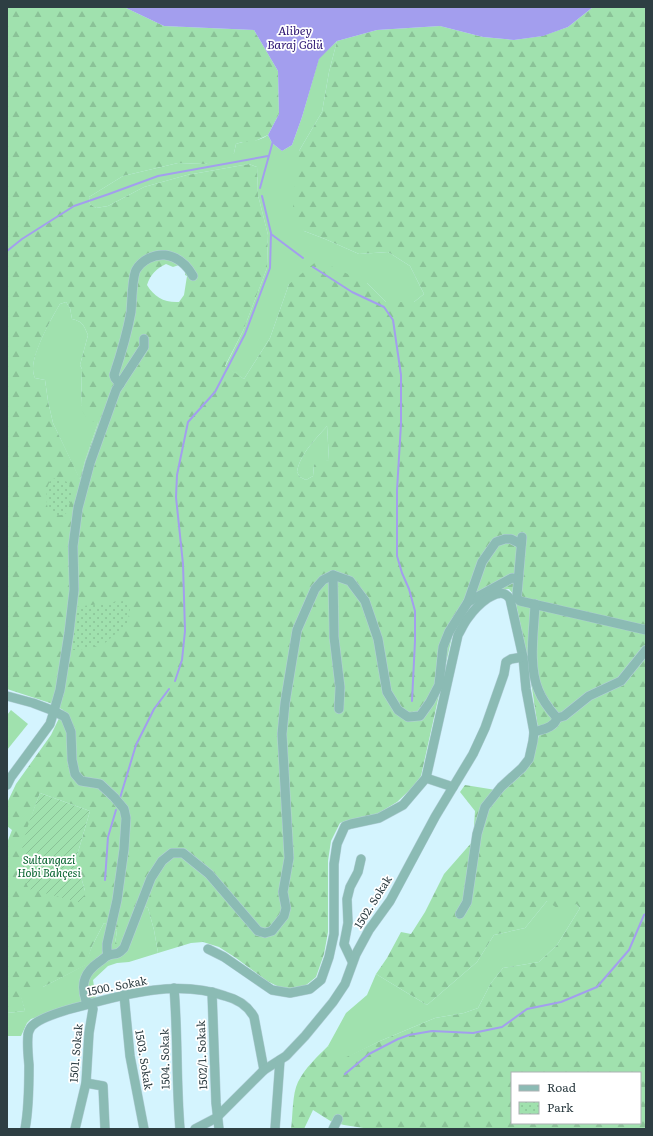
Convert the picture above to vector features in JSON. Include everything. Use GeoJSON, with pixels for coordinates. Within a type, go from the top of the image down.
{"type":"FeatureCollection","features":[{"type":"Feature","properties":{"kind":"street"},"geometry":{"type":"LineString","coordinates":[[120,384],[114,375],[123,346],[130,313],[136,271],[146,260],[153,256],[168,255],[184,263],[193,276]]}},
{"type":"Feature","properties":{"kind":"street"},"geometry":{"type":"LineString","coordinates":[[7,785],[11,777],[50,724],[54,711],[60,690],[69,633],[74,590],[73,546],[78,508],[90,463],[116,390],[144,347],[144,339]]}},
{"type":"Feature","properties":{"kind":"street"},"geometry":{"type":"LineString","coordinates":[[90,1003],[86,1001],[84,995],[83,985],[86,976],[94,966],[108,955],[115,955],[124,948],[151,878],[162,861],[172,853],[183,853],[209,874],[258,931],[265,933],[272,931],[284,916],[286,908],[283,892],[289,858],[282,734],[285,703],[297,630],[315,589],[323,580],[333,575],[350,581],[365,601],[378,639],[387,692],[398,710],[408,717],[420,716],[430,702],[439,685],[443,647],[448,632],[468,602],[482,562],[496,542],[505,539],[522,540],[517,598],[520,601],[646,630]]}},
{"type":"Feature","properties":{"kind":"street"},"geometry":{"type":"LineString","coordinates":[[333,575],[334,637],[340,686],[339,709]]}},
{"type":"Feature","properties":{"kind":"street"},"geometry":{"type":"LineString","coordinates":[[468,602],[512,578],[518,579]]}},
{"type":"Feature","properties":{"kind":"street"},"geometry":{"type":"LineString","coordinates":[[208,949],[224,957],[272,990],[290,993],[310,989],[321,980],[330,957],[334,934],[334,864],[337,844],[345,826],[379,818],[403,805],[426,778],[458,635],[468,618],[484,601],[493,595],[503,594],[507,595],[510,599],[523,657],[526,689],[534,732],[529,759],[522,768],[501,787],[485,807],[477,834],[467,902],[460,914]]}},
{"type":"Feature","properties":{"kind":"street"},"geometry":{"type":"LineString","coordinates":[[535,604],[532,661],[538,688],[547,707],[557,718]]}},
{"type":"Feature","properties":{"kind":"street"},"geometry":{"type":"LineString","coordinates":[[534,732],[551,726],[557,718],[564,716],[589,696],[621,681],[646,650]]}},
{"type":"Feature","properties":{"kind":"street","name":"1502. Sokak"},"geometry":{"type":"LineString","coordinates":[[195,1129],[216,1118],[264,1070],[280,1060],[305,1036],[333,1002],[345,984],[352,961],[369,930],[390,901],[435,817],[474,754],[504,674],[506,662],[511,659],[523,657]]}},
{"type":"Feature","properties":{"kind":"street"},"geometry":{"type":"LineString","coordinates":[[7,696],[33,703],[54,711],[65,718],[69,724],[71,732],[72,760],[75,774],[81,781],[100,784],[118,800],[124,809],[126,818],[124,849],[117,900],[107,944],[108,955]]}},
{"type":"Feature","properties":{"kind":"street"},"geometry":{"type":"LineString","coordinates":[[426,778],[453,787]]}},
{"type":"Feature","properties":{"kind":"street"},"geometry":{"type":"LineString","coordinates":[[344,944],[348,923],[347,899],[350,887],[358,872],[361,858]]}},
{"type":"Feature","properties":{"kind":"street"},"geometry":{"type":"LineString","coordinates":[[334,934],[344,944],[352,961]]}},
{"type":"Feature","properties":{"kind":"street","name":"1500. Sokak"},"geometry":{"type":"LineString","coordinates":[[25,1129],[28,1113],[28,1033],[33,1025],[46,1018],[65,1010],[90,1003],[124,995],[174,988],[212,992],[233,998],[247,1007],[254,1017],[264,1070]]}},
{"type":"Feature","properties":{"kind":"street","name":"1504. Sokak"},"geometry":{"type":"LineString","coordinates":[[174,988],[177,1089],[180,1129]]}},
{"type":"Feature","properties":{"kind":"street","name":"1502/1. Sokak"},"geometry":{"type":"LineString","coordinates":[[212,992],[216,1118],[218,1129]]}},
{"type":"Feature","properties":{"kind":"street","name":"1503. Sokak"},"geometry":{"type":"LineString","coordinates":[[124,995],[130,1056],[144,1129]]}},
{"type":"Feature","properties":{"kind":"street","name":"1501. Sokak"},"geometry":{"type":"LineString","coordinates":[[75,1129],[86,1083],[92,1009],[90,1003]]}},
{"type":"Feature","properties":{"kind":"street"},"geometry":{"type":"LineString","coordinates":[[276,1129],[280,1060]]}},
{"type":"Feature","properties":{"kind":"street"},"geometry":{"type":"LineString","coordinates":[[86,1083],[103,1086],[104,1088],[105,1129]]}},
{"type":"Feature","properties":{"kind":"street"},"geometry":{"type":"LineString","coordinates":[[333,1129],[338,1119]]}},
{"type":"Feature","properties":{"kind":"green space"},"geometry":{"type":"Polygon","coordinates":[[[7,7],[124,7],[164,26],[254,30],[278,71],[279,114],[268,135],[253,142],[242,142],[236,144],[234,153],[229,158],[205,164],[178,163],[123,176],[89,197],[90,204],[96,208],[108,206],[144,187],[187,175],[249,164],[257,167],[258,195],[268,235],[267,268],[243,331],[225,366],[244,379],[270,338],[289,284],[318,260],[367,283],[386,302],[414,302],[424,294],[410,266],[388,252],[359,254],[304,231],[293,208],[299,151],[322,112],[329,72],[337,41],[377,30],[440,26],[483,37],[514,40],[542,36],[568,27],[593,7],[646,7],[646,1129],[370,1129],[332,1122],[313,1110],[304,1129],[291,1129],[294,1099],[298,1082],[308,1067],[328,1046],[338,1052],[340,1060],[380,1041],[435,1018],[464,1013],[478,1008],[491,983],[503,968],[539,962],[557,945],[580,908],[576,904],[561,911],[547,901],[525,928],[494,935],[477,962],[427,1005],[376,974],[387,958],[401,932],[411,934],[425,912],[444,874],[473,841],[475,811],[460,792],[465,785],[502,791],[531,762],[539,735],[527,655],[514,595],[509,589],[499,589],[482,596],[468,609],[453,632],[421,776],[413,787],[397,802],[374,816],[340,823],[331,841],[328,861],[328,932],[324,954],[316,977],[305,986],[285,990],[267,981],[219,947],[203,942],[191,943],[158,953],[148,908],[137,902],[119,944],[115,944],[117,930],[104,923],[92,946],[86,965],[43,987],[19,987],[25,1011],[7,1013],[7,843],[12,830],[7,826],[7,803],[16,784],[51,735],[63,710],[50,703],[7,689],[7,7]],[[166,264],[152,275],[147,285],[153,293],[160,298],[179,302],[184,295],[187,276],[185,275],[185,270],[179,265],[173,267],[166,264]],[[66,302],[60,304],[39,345],[33,371],[35,378],[45,380],[53,423],[80,479],[98,423],[88,420],[81,405],[82,369],[80,365],[88,335],[82,324],[72,319],[70,308],[66,302]],[[327,426],[301,459],[297,472],[300,477],[306,480],[313,476],[314,465],[318,461],[329,460],[327,426]],[[40,793],[26,837],[21,864],[85,891],[76,859],[90,811],[40,793]]]}},
{"type":"Feature","properties":{"kind":"green space"},"geometry":{"type":"Polygon","coordinates":[[[337,41],[329,72],[322,112],[299,151],[304,231],[359,254],[388,252],[410,266],[424,294],[414,302],[386,302],[367,283],[289,284],[270,338],[244,379],[225,367],[243,331],[267,268],[268,235],[258,195],[257,167],[249,164],[187,175],[144,187],[108,206],[96,208],[90,204],[89,197],[123,176],[178,163],[205,164],[234,153],[236,144],[259,140],[268,135],[272,143],[282,151],[292,145],[302,117],[319,58],[337,41]]]}},
{"type":"Feature","properties":{"kind":"green space"},"geometry":{"type":"Polygon","coordinates":[[[66,302],[70,308],[72,319],[82,324],[88,335],[80,365],[82,369],[81,405],[98,423],[80,480],[53,423],[45,380],[35,378],[33,370],[36,353],[43,335],[60,304],[66,302]]]}},
{"type":"Feature","properties":{"kind":"green space"},"geometry":{"type":"Polygon","coordinates":[[[327,426],[329,460],[314,465],[313,476],[306,480],[300,477],[297,472],[301,459],[327,426]]]}},
{"type":"Feature","properties":{"kind":"green space"},"geometry":{"type":"Polygon","coordinates":[[[56,478],[69,483],[72,491],[68,512],[60,515],[55,515],[48,510],[47,501],[49,483],[56,478]]]}},
{"type":"Feature","properties":{"kind":"green space"},"geometry":{"type":"Polygon","coordinates":[[[124,601],[130,609],[127,624],[105,643],[91,648],[69,650],[75,607],[124,601]]]}},
{"type":"Feature","properties":{"kind":"green space"},"geometry":{"type":"Polygon","coordinates":[[[11,710],[28,724],[7,750],[7,715],[11,710]]]}},
{"type":"Feature","properties":{"kind":"green space","name":"Sultangazi Hobi Bahçesi"},"geometry":{"type":"Polygon","coordinates":[[[40,793],[90,811],[76,859],[85,891],[82,903],[29,889],[22,873],[21,854],[23,845],[40,793]]]}},
{"type":"Feature","properties":{"kind":"green space"},"geometry":{"type":"Polygon","coordinates":[[[547,901],[576,904],[580,908],[557,945],[539,962],[503,968],[491,983],[478,1008],[464,1013],[435,1018],[380,1041],[340,1061],[328,1046],[346,1013],[367,995],[376,974],[427,1005],[477,962],[494,935],[525,928],[547,901]]]}},
{"type":"Feature","properties":{"kind":"green space"},"geometry":{"type":"Polygon","coordinates":[[[137,902],[148,908],[158,953],[129,962],[117,963],[108,966],[93,980],[96,999],[31,1019],[27,1023],[21,1036],[7,1036],[7,1013],[25,1011],[18,987],[43,987],[85,965],[92,946],[104,923],[117,930],[115,944],[137,902]]]}},
{"type":"Feature","properties":{"kind":"water","name":"Alibey Baraj Gölü"},"geometry":{"type":"Polygon","coordinates":[[[124,7],[593,7],[568,27],[543,36],[514,40],[483,37],[440,26],[377,30],[337,41],[319,59],[292,145],[282,151],[272,143],[268,135],[279,114],[278,71],[254,30],[164,26],[124,7]]]}},
{"type":"Feature","properties":{"kind":"waterway"},"geometry":{"type":"LineString","coordinates":[[260,188],[273,141]]}},
{"type":"Feature","properties":{"kind":"waterway"},"geometry":{"type":"LineString","coordinates":[[7,251],[22,239],[74,206],[158,176],[268,156]]}},
{"type":"Feature","properties":{"kind":"waterway"},"geometry":{"type":"LineString","coordinates":[[175,681],[182,660],[185,631],[183,564],[176,497],[177,475],[188,422],[215,392],[245,334],[270,268],[271,233],[262,196]]}},
{"type":"Feature","properties":{"kind":"waterway"},"geometry":{"type":"LineString","coordinates":[[271,234],[303,258]]}},
{"type":"Feature","properties":{"kind":"waterway"},"geometry":{"type":"LineString","coordinates":[[313,267],[352,292],[384,307],[393,320],[401,375],[401,424],[397,490],[397,556],[415,611],[412,701]]}},
{"type":"Feature","properties":{"kind":"waterway"},"geometry":{"type":"LineString","coordinates":[[120,798],[136,745],[154,709],[169,689]]}},
{"type":"Feature","properties":{"kind":"waterway"},"geometry":{"type":"LineString","coordinates":[[105,880],[108,837],[116,810]]}},
{"type":"Feature","properties":{"kind":"waterway"},"geometry":{"type":"LineString","coordinates":[[345,1074],[369,1054],[409,1035],[432,1031],[473,1033],[502,1027],[527,1009],[561,1002],[597,987],[629,950],[644,915],[646,914]]}}]}
